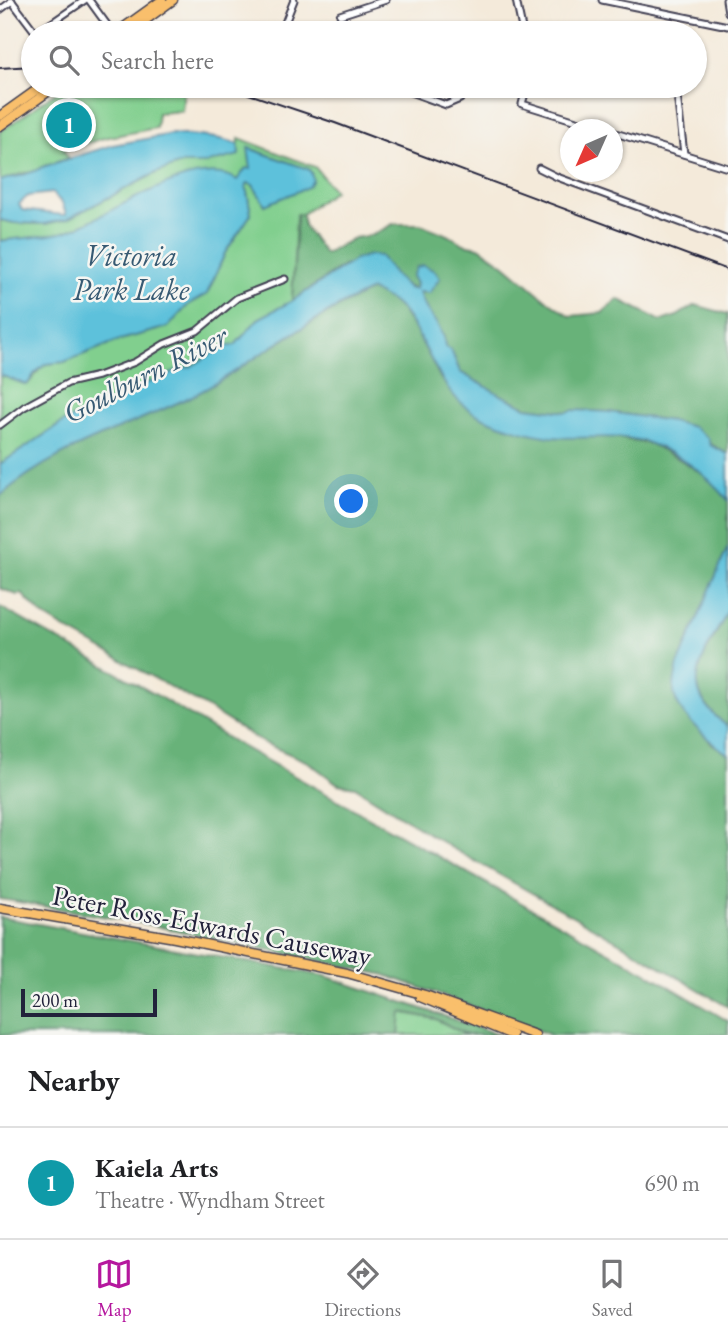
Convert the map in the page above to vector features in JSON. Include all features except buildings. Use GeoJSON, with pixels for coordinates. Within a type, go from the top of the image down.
{"type":"FeatureCollection","features":[{"type":"Feature","properties":{"kind":"highway"},"geometry":{"type":"LineString","coordinates":[[131,21],[162,0]]}},
{"type":"Feature","properties":{"kind":"highway"},"geometry":{"type":"LineString","coordinates":[[144,21],[173,0]]}},
{"type":"Feature","properties":{"kind":"highway"},"geometry":{"type":"LineString","coordinates":[[0,116],[25,98]]}},
{"type":"Feature","properties":{"kind":"highway"},"geometry":{"type":"LineString","coordinates":[[0,126],[38,98]]}},
{"type":"Feature","properties":{"kind":"highway","name":"Peter Ross-Edwards Causeway"},"geometry":{"type":"LineString","coordinates":[[0,908],[339,971],[386,983],[522,1033],[535,1035]]}},
{"type":"Feature","properties":{"kind":"highway","name":"Peter Ross-Edwards Causeway"},"geometry":{"type":"LineString","coordinates":[[435,1002],[512,1035]]}},
{"type":"Feature","properties":{"kind":"street"},"geometry":{"type":"LineString","coordinates":[[55,21],[87,0],[104,21]]}},
{"type":"Feature","properties":{"kind":"street"},"geometry":{"type":"LineString","coordinates":[[286,21],[294,0]]}},
{"type":"Feature","properties":{"kind":"street"},"geometry":{"type":"LineString","coordinates":[[516,0],[520,21]]}},
{"type":"Feature","properties":{"kind":"street"},"geometry":{"type":"LineString","coordinates":[[602,0],[705,21]]}},
{"type":"Feature","properties":{"kind":"street"},"geometry":{"type":"LineString","coordinates":[[726,0],[728,12]]}},
{"type":"Feature","properties":{"kind":"street"},"geometry":{"type":"LineString","coordinates":[[0,10],[12,1],[27,21]]}},
{"type":"Feature","properties":{"kind":"street"},"geometry":{"type":"LineString","coordinates":[[340,15],[382,1]]}},
{"type":"Feature","properties":{"kind":"street"},"geometry":{"type":"LineString","coordinates":[[707,21],[728,26]]}},
{"type":"Feature","properties":{"kind":"street"},"geometry":{"type":"LineString","coordinates":[[427,98],[446,105],[460,98]]}},
{"type":"Feature","properties":{"kind":"street"},"geometry":{"type":"LineString","coordinates":[[524,98],[522,104],[570,119]]}},
{"type":"Feature","properties":{"kind":"street"},"geometry":{"type":"LineString","coordinates":[[677,98],[684,154]]}},
{"type":"Feature","properties":{"kind":"street"},"geometry":{"type":"LineString","coordinates":[[623,135],[728,167]]}},
{"type":"Feature","properties":{"kind":"street"},"geometry":{"type":"LineString","coordinates":[[539,168],[728,240]]}},
{"type":"Feature","properties":{"kind":"street"},"geometry":{"type":"LineString","coordinates":[[0,425],[24,407],[68,383],[98,376],[135,362],[164,344],[197,331],[237,298],[285,279]]}},
{"type":"Feature","properties":{"kind":"green space"},"geometry":{"type":"Polygon","coordinates":[[[47,98],[183,98],[182,111],[158,113],[156,128],[104,138],[63,150],[69,158],[42,167],[36,172],[0,181],[0,132],[47,98]]]}},
{"type":"Feature","properties":{"kind":"green space"},"geometry":{"type":"Polygon","coordinates":[[[239,138],[315,167],[334,191],[302,214],[296,215],[292,301],[258,319],[235,345],[223,347],[190,367],[178,369],[168,376],[144,384],[88,413],[64,422],[0,464],[0,375],[27,385],[46,364],[64,362],[120,340],[168,327],[188,305],[201,298],[210,288],[225,253],[251,214],[246,186],[248,183],[253,185],[265,205],[308,169],[249,148],[251,169],[237,180],[220,174],[200,175],[176,181],[65,232],[0,241],[0,220],[45,224],[67,219],[156,173],[181,164],[204,164],[238,155],[239,138]]]}},
{"type":"Feature","properties":{"kind":"green space"},"geometry":{"type":"Polygon","coordinates":[[[297,214],[302,214],[304,226],[325,254],[354,238],[373,235],[393,224],[420,224],[464,244],[479,247],[570,316],[602,313],[618,299],[661,321],[677,316],[695,305],[728,314],[728,454],[671,421],[609,412],[566,412],[527,407],[460,372],[451,350],[445,347],[444,336],[421,302],[416,268],[412,276],[415,289],[399,281],[380,256],[343,266],[292,301],[297,214]]]}},
{"type":"Feature","properties":{"kind":"green space"},"geometry":{"type":"Polygon","coordinates":[[[371,290],[388,298],[401,309],[416,331],[441,379],[463,404],[573,437],[613,437],[651,444],[712,480],[728,500],[728,547],[678,665],[710,742],[728,754],[728,1007],[450,847],[355,787],[338,784],[308,762],[262,742],[206,707],[62,627],[41,614],[22,594],[17,595],[0,588],[0,496],[22,479],[70,450],[206,389],[274,345],[371,290]]]}},
{"type":"Feature","properties":{"kind":"green space"},"geometry":{"type":"Polygon","coordinates":[[[0,607],[239,745],[659,980],[728,1021],[728,1035],[551,1035],[385,975],[137,922],[0,899],[0,607]]]}},
{"type":"Feature","properties":{"kind":"green space"},"geometry":{"type":"Polygon","coordinates":[[[728,609],[728,727],[711,711],[701,696],[698,683],[704,656],[728,609]]]}},
{"type":"Feature","properties":{"kind":"green space"},"geometry":{"type":"Polygon","coordinates":[[[0,917],[325,976],[500,1035],[467,1035],[436,1019],[401,1012],[399,1035],[0,1035],[0,917]]]}},
{"type":"Feature","properties":{"kind":"green space"},"geometry":{"type":"Polygon","coordinates":[[[400,1012],[436,1019],[467,1035],[399,1035],[400,1012]]]}},
{"type":"Feature","properties":{"kind":"water"},"geometry":{"type":"Polygon","coordinates":[[[172,134],[222,139],[238,144],[239,155],[204,164],[181,164],[156,173],[67,219],[45,224],[0,220],[0,181],[113,145],[172,134]],[[52,193],[28,196],[19,204],[22,210],[63,215],[66,214],[62,203],[52,193]]]}},
{"type":"Feature","properties":{"kind":"water","name":"Victoria Park Lake"},"geometry":{"type":"Polygon","coordinates":[[[248,148],[308,169],[313,180],[308,187],[265,205],[253,185],[248,183],[246,186],[251,214],[225,253],[207,294],[188,305],[168,327],[120,340],[64,362],[46,364],[35,373],[27,385],[0,375],[0,241],[62,233],[154,189],[200,174],[220,174],[237,180],[246,168],[251,169],[248,148]]]}},
{"type":"Feature","properties":{"kind":"water"},"geometry":{"type":"Polygon","coordinates":[[[370,255],[380,256],[396,277],[410,289],[415,289],[412,276],[416,268],[423,265],[435,271],[440,278],[429,293],[419,292],[460,372],[526,407],[566,412],[609,412],[693,427],[708,438],[710,445],[728,454],[728,500],[693,467],[651,444],[614,437],[543,436],[500,424],[468,409],[445,385],[402,310],[392,301],[371,290],[317,319],[207,388],[70,450],[22,479],[0,496],[0,464],[64,422],[144,384],[168,376],[178,369],[190,367],[223,347],[235,345],[258,319],[292,301],[356,259],[370,255]]]}},
{"type":"Feature","properties":{"kind":"water"},"geometry":{"type":"Polygon","coordinates":[[[728,547],[728,608],[702,660],[698,683],[705,704],[728,727],[728,754],[688,719],[676,701],[674,689],[678,665],[728,547]]]}},
{"type":"Feature","properties":{"kind":"railway"},"geometry":{"type":"LineString","coordinates":[[0,68],[21,67]]}},
{"type":"Feature","properties":{"kind":"railway"},"geometry":{"type":"LineString","coordinates":[[261,98],[335,123],[728,270]]}},
{"type":"Feature","properties":{"kind":"place","name":"Kaiela Arts"},"geometry":{"type":"Point","coordinates":[69,125]}},
{"type":"Feature","properties":{"kind":"water label","name":"Goulburn River"},"geometry":{"type":"Point","coordinates":[145,374]}}]}
